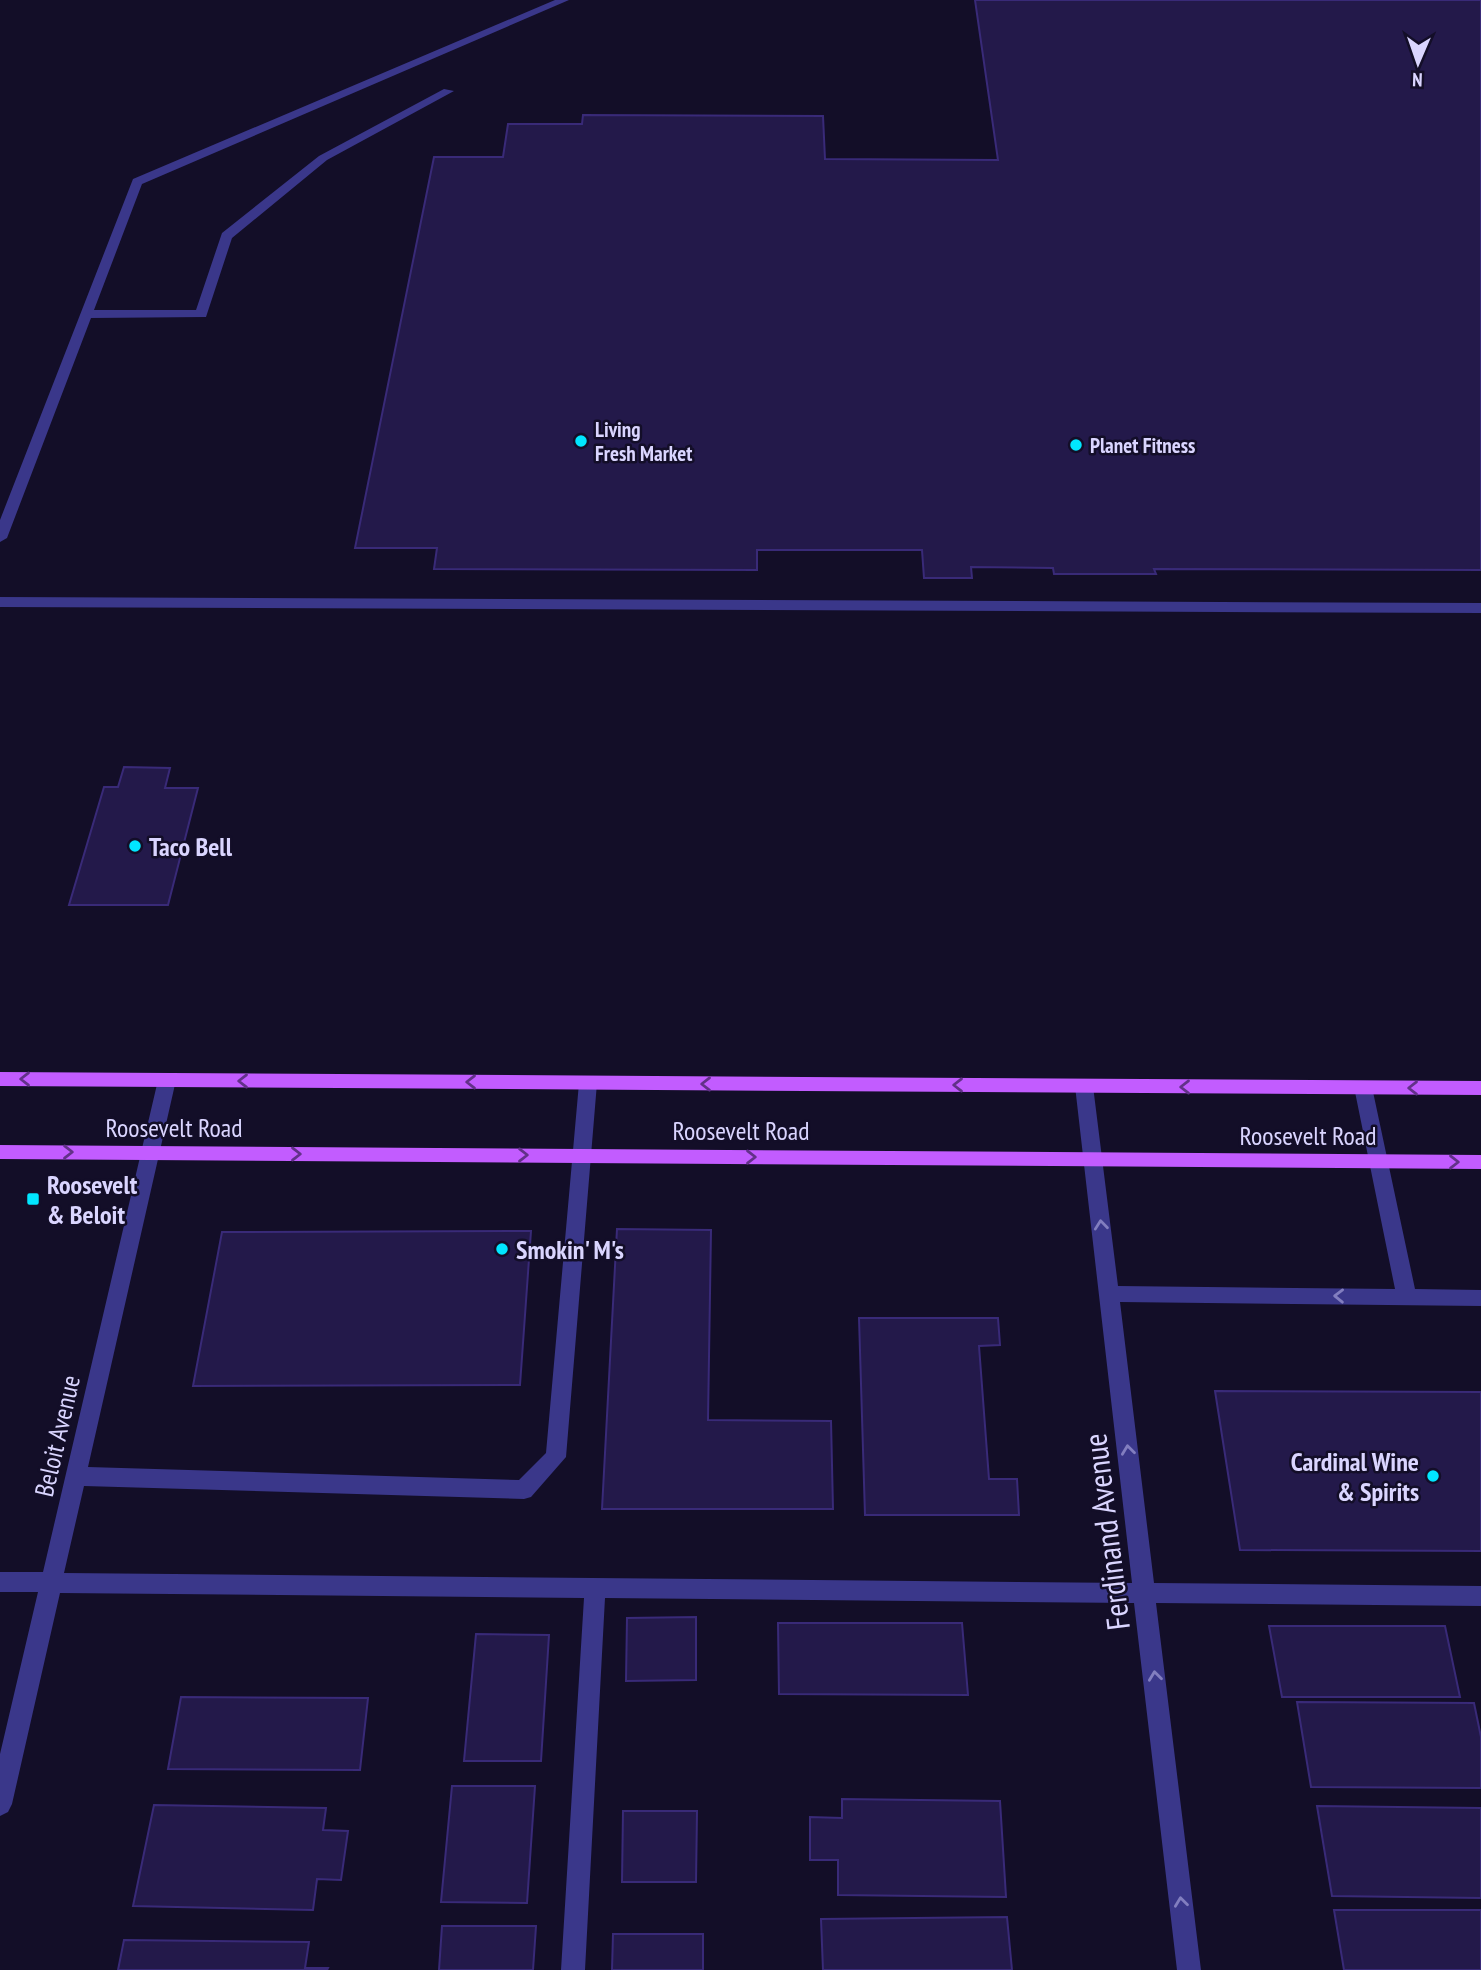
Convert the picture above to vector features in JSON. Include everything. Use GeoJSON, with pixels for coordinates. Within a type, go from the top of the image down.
{"type":"FeatureCollection","features":[{"type":"Feature","properties":{"kind":"main road","name":"Roosevelt Road"},"geometry":{"type":"LineString","coordinates":[[0,1079],[1481,1088]]}},
{"type":"Feature","properties":{"kind":"main road","name":"Roosevelt Road"},"geometry":{"type":"LineString","coordinates":[[0,1152],[1481,1162]]}},
{"type":"Feature","properties":{"kind":"street"},"geometry":{"type":"LineString","coordinates":[[0,538],[137,182],[564,0]]}},
{"type":"Feature","properties":{"kind":"street"},"geometry":{"type":"LineString","coordinates":[[86,314],[201,314],[226,236],[323,158],[448,91]]}},
{"type":"Feature","properties":{"kind":"street"},"geometry":{"type":"LineString","coordinates":[[0,602],[1481,608]]}},
{"type":"Feature","properties":{"kind":"street","name":"Beloit Avenue"},"geometry":{"type":"LineString","coordinates":[[0,1804],[167,1080]]}},
{"type":"Feature","properties":{"kind":"street"},"geometry":{"type":"LineString","coordinates":[[77,1476],[524,1490],[556,1457],[588,1083]]}},
{"type":"Feature","properties":{"kind":"street","name":"Ferdinand Avenue"},"geometry":{"type":"LineString","coordinates":[[1084,1086],[1189,1970]]}},
{"type":"Feature","properties":{"kind":"street"},"geometry":{"type":"LineString","coordinates":[[1363,1087],[1407,1297]]}},
{"type":"Feature","properties":{"kind":"street"},"geometry":{"type":"LineString","coordinates":[[1109,1294],[1481,1298]]}},
{"type":"Feature","properties":{"kind":"street"},"geometry":{"type":"LineString","coordinates":[[0,1582],[1481,1596]]}},
{"type":"Feature","properties":{"kind":"street"},"geometry":{"type":"LineString","coordinates":[[573,1970],[594,1588]]}},
{"type":"Feature","properties":{"kind":"building"},"geometry":{"type":"Polygon","coordinates":[[[975,0],[1481,0],[1481,570],[1154,569],[1156,574],[1054,574],[1053,568],[971,567],[972,578],[924,578],[922,550],[757,550],[757,570],[434,569],[437,548],[355,548],[434,157],[503,157],[508,124],[582,124],[583,115],[823,116],[825,159],[998,160],[975,0]]]}},
{"type":"Feature","properties":{"kind":"building","name":"Taco Bell"},"geometry":{"type":"Polygon","coordinates":[[[124,767],[170,768],[165,788],[198,788],[168,905],[69,905],[104,787],[118,787],[124,767]]]}},
{"type":"Feature","properties":{"kind":"building"},"geometry":{"type":"Polygon","coordinates":[[[617,1229],[711,1230],[708,1420],[831,1421],[833,1509],[602,1509],[617,1229]]]}},
{"type":"Feature","properties":{"kind":"building"},"geometry":{"type":"Polygon","coordinates":[[[531,1231],[520,1385],[193,1386],[222,1232],[531,1231]]]}},
{"type":"Feature","properties":{"kind":"building"},"geometry":{"type":"Polygon","coordinates":[[[859,1318],[998,1318],[1000,1345],[979,1346],[989,1479],[1017,1479],[1019,1515],[865,1515],[859,1318]]]}},
{"type":"Feature","properties":{"kind":"building"},"geometry":{"type":"Polygon","coordinates":[[[1215,1391],[1481,1392],[1481,1551],[1240,1550],[1215,1391]]]}},
{"type":"Feature","properties":{"kind":"building"},"geometry":{"type":"Polygon","coordinates":[[[696,1617],[696,1680],[626,1681],[627,1618],[696,1617]]]}},
{"type":"Feature","properties":{"kind":"building"},"geometry":{"type":"Polygon","coordinates":[[[778,1623],[962,1623],[968,1695],[779,1694],[778,1623]]]}},
{"type":"Feature","properties":{"kind":"building"},"geometry":{"type":"Polygon","coordinates":[[[1269,1626],[1445,1626],[1460,1697],[1282,1697],[1269,1626]]]}},
{"type":"Feature","properties":{"kind":"building"},"geometry":{"type":"Polygon","coordinates":[[[476,1634],[549,1635],[541,1761],[464,1761],[476,1634]]]}},
{"type":"Feature","properties":{"kind":"building"},"geometry":{"type":"Polygon","coordinates":[[[181,1697],[368,1698],[360,1770],[168,1769],[181,1697]]]}},
{"type":"Feature","properties":{"kind":"building"},"geometry":{"type":"Polygon","coordinates":[[[1297,1702],[1474,1703],[1481,1737],[1481,1788],[1311,1787],[1297,1702]]]}},
{"type":"Feature","properties":{"kind":"building"},"geometry":{"type":"Polygon","coordinates":[[[452,1786],[535,1786],[527,1903],[441,1902],[452,1786]]]}},
{"type":"Feature","properties":{"kind":"building"},"geometry":{"type":"Polygon","coordinates":[[[842,1799],[1000,1801],[1006,1897],[838,1895],[838,1860],[810,1860],[810,1817],[842,1818],[842,1799]]]}},
{"type":"Feature","properties":{"kind":"building"},"geometry":{"type":"Polygon","coordinates":[[[154,1805],[326,1808],[323,1830],[348,1831],[341,1880],[317,1879],[313,1910],[133,1906],[154,1805]]]}},
{"type":"Feature","properties":{"kind":"building"},"geometry":{"type":"Polygon","coordinates":[[[1317,1806],[1481,1808],[1481,1898],[1332,1896],[1317,1806]]]}},
{"type":"Feature","properties":{"kind":"building"},"geometry":{"type":"Polygon","coordinates":[[[623,1811],[697,1811],[696,1882],[622,1882],[623,1811]]]}},
{"type":"Feature","properties":{"kind":"building"},"geometry":{"type":"Polygon","coordinates":[[[1334,1910],[1481,1910],[1481,1970],[1344,1970],[1334,1910]]]}},
{"type":"Feature","properties":{"kind":"building"},"geometry":{"type":"Polygon","coordinates":[[[1007,1917],[1012,1970],[823,1970],[821,1919],[1007,1917]]]}},
{"type":"Feature","properties":{"kind":"building"},"geometry":{"type":"Polygon","coordinates":[[[442,1926],[536,1926],[533,1970],[439,1970],[442,1926]]]}},
{"type":"Feature","properties":{"kind":"building"},"geometry":{"type":"Polygon","coordinates":[[[613,1934],[703,1934],[703,1970],[612,1970],[613,1934]]]}},
{"type":"Feature","properties":{"kind":"building"},"geometry":{"type":"Polygon","coordinates":[[[124,1940],[309,1942],[305,1968],[328,1968],[118,1970],[124,1940]]]}},
{"type":"Feature","properties":{"kind":"place","name":"Living Fresh Market"},"geometry":{"type":"Point","coordinates":[581,441]}},
{"type":"Feature","properties":{"kind":"place","name":"Planet Fitness"},"geometry":{"type":"Point","coordinates":[1076,445]}},
{"type":"Feature","properties":{"kind":"place","name":"Taco Bell"},"geometry":{"type":"Point","coordinates":[135,846]}},
{"type":"Feature","properties":{"kind":"place","name":"Roosevelt & Beloit"},"geometry":{"type":"Point","coordinates":[33,1199]}},
{"type":"Feature","properties":{"kind":"place","name":"Smokin' M's"},"geometry":{"type":"Point","coordinates":[502,1249]}},
{"type":"Feature","properties":{"kind":"place","name":"Cardinal Wine & Spirits"},"geometry":{"type":"Point","coordinates":[1433,1476]}}]}
